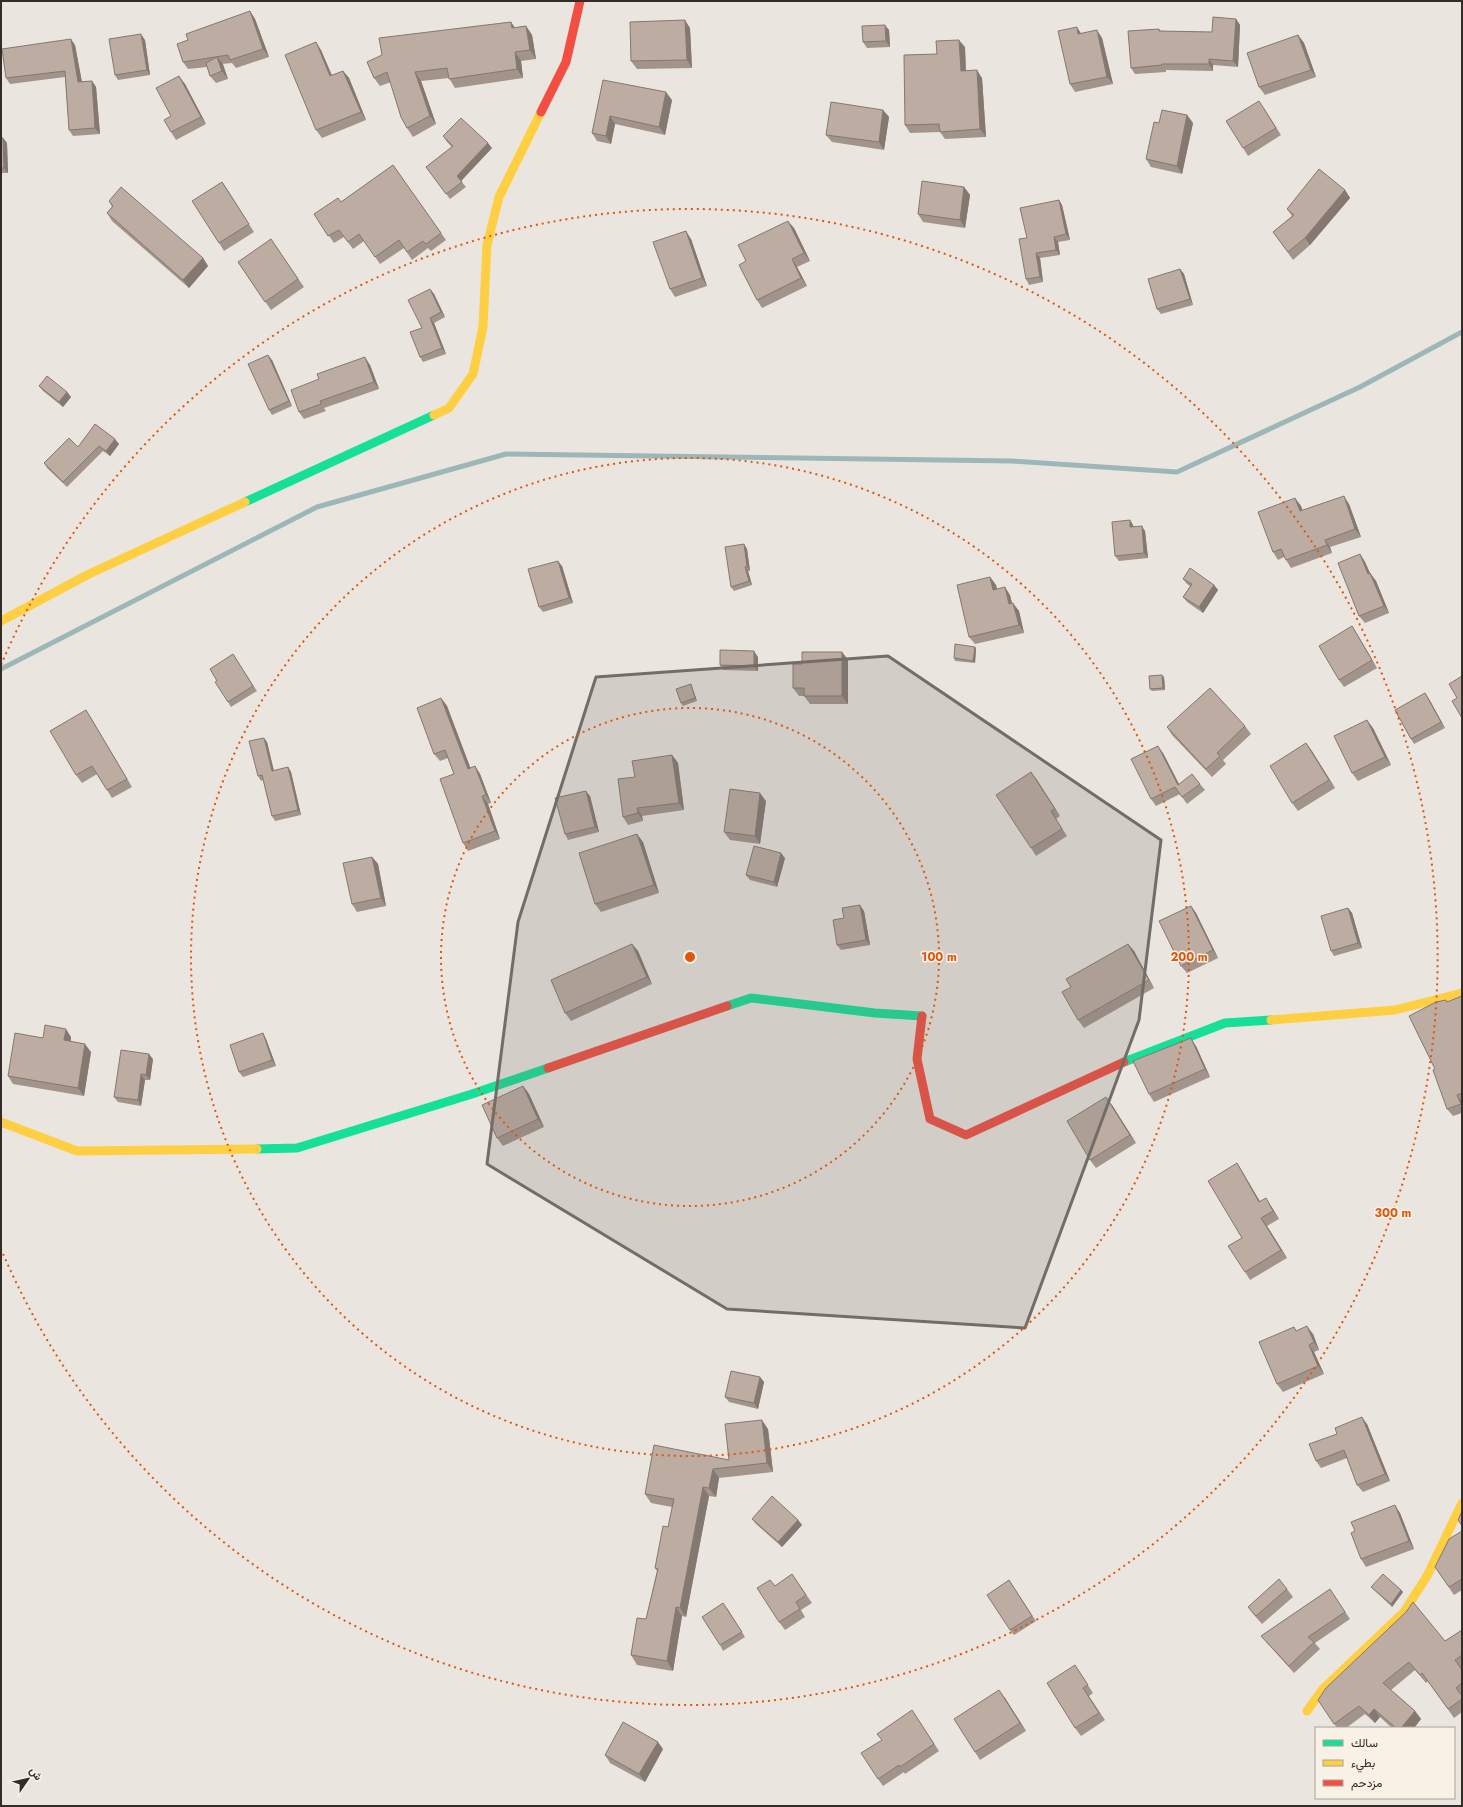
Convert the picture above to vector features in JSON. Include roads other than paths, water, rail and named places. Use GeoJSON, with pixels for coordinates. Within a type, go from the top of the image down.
{"type":"FeatureCollection","features":[{"type":"Feature","properties":{"kind":"street"},"geometry":{"type":"LineString","coordinates":[[1,621],[89,574],[449,408],[473,374],[483,327],[488,245],[499,197],[566,62],[580,1]]}},
{"type":"Feature","properties":{"kind":"street"},"geometry":{"type":"LineString","coordinates":[[1,1122],[77,1152],[297,1148],[472,1094],[751,998],[876,1013],[922,1016],[917,1059],[930,1119],[966,1135],[1123,1062],[1225,1023],[1394,1010],[1462,993]]}},
{"type":"Feature","properties":{"kind":"street"},"geometry":{"type":"LineString","coordinates":[[1307,1711],[1323,1689],[1404,1612],[1427,1576],[1462,1503]]}},
{"type":"Feature","properties":{"kind":"waterway"},"geometry":{"type":"LineString","coordinates":[[1,669],[317,507],[506,454],[1012,461],[1177,472],[1360,387],[1462,332]]}}]}
